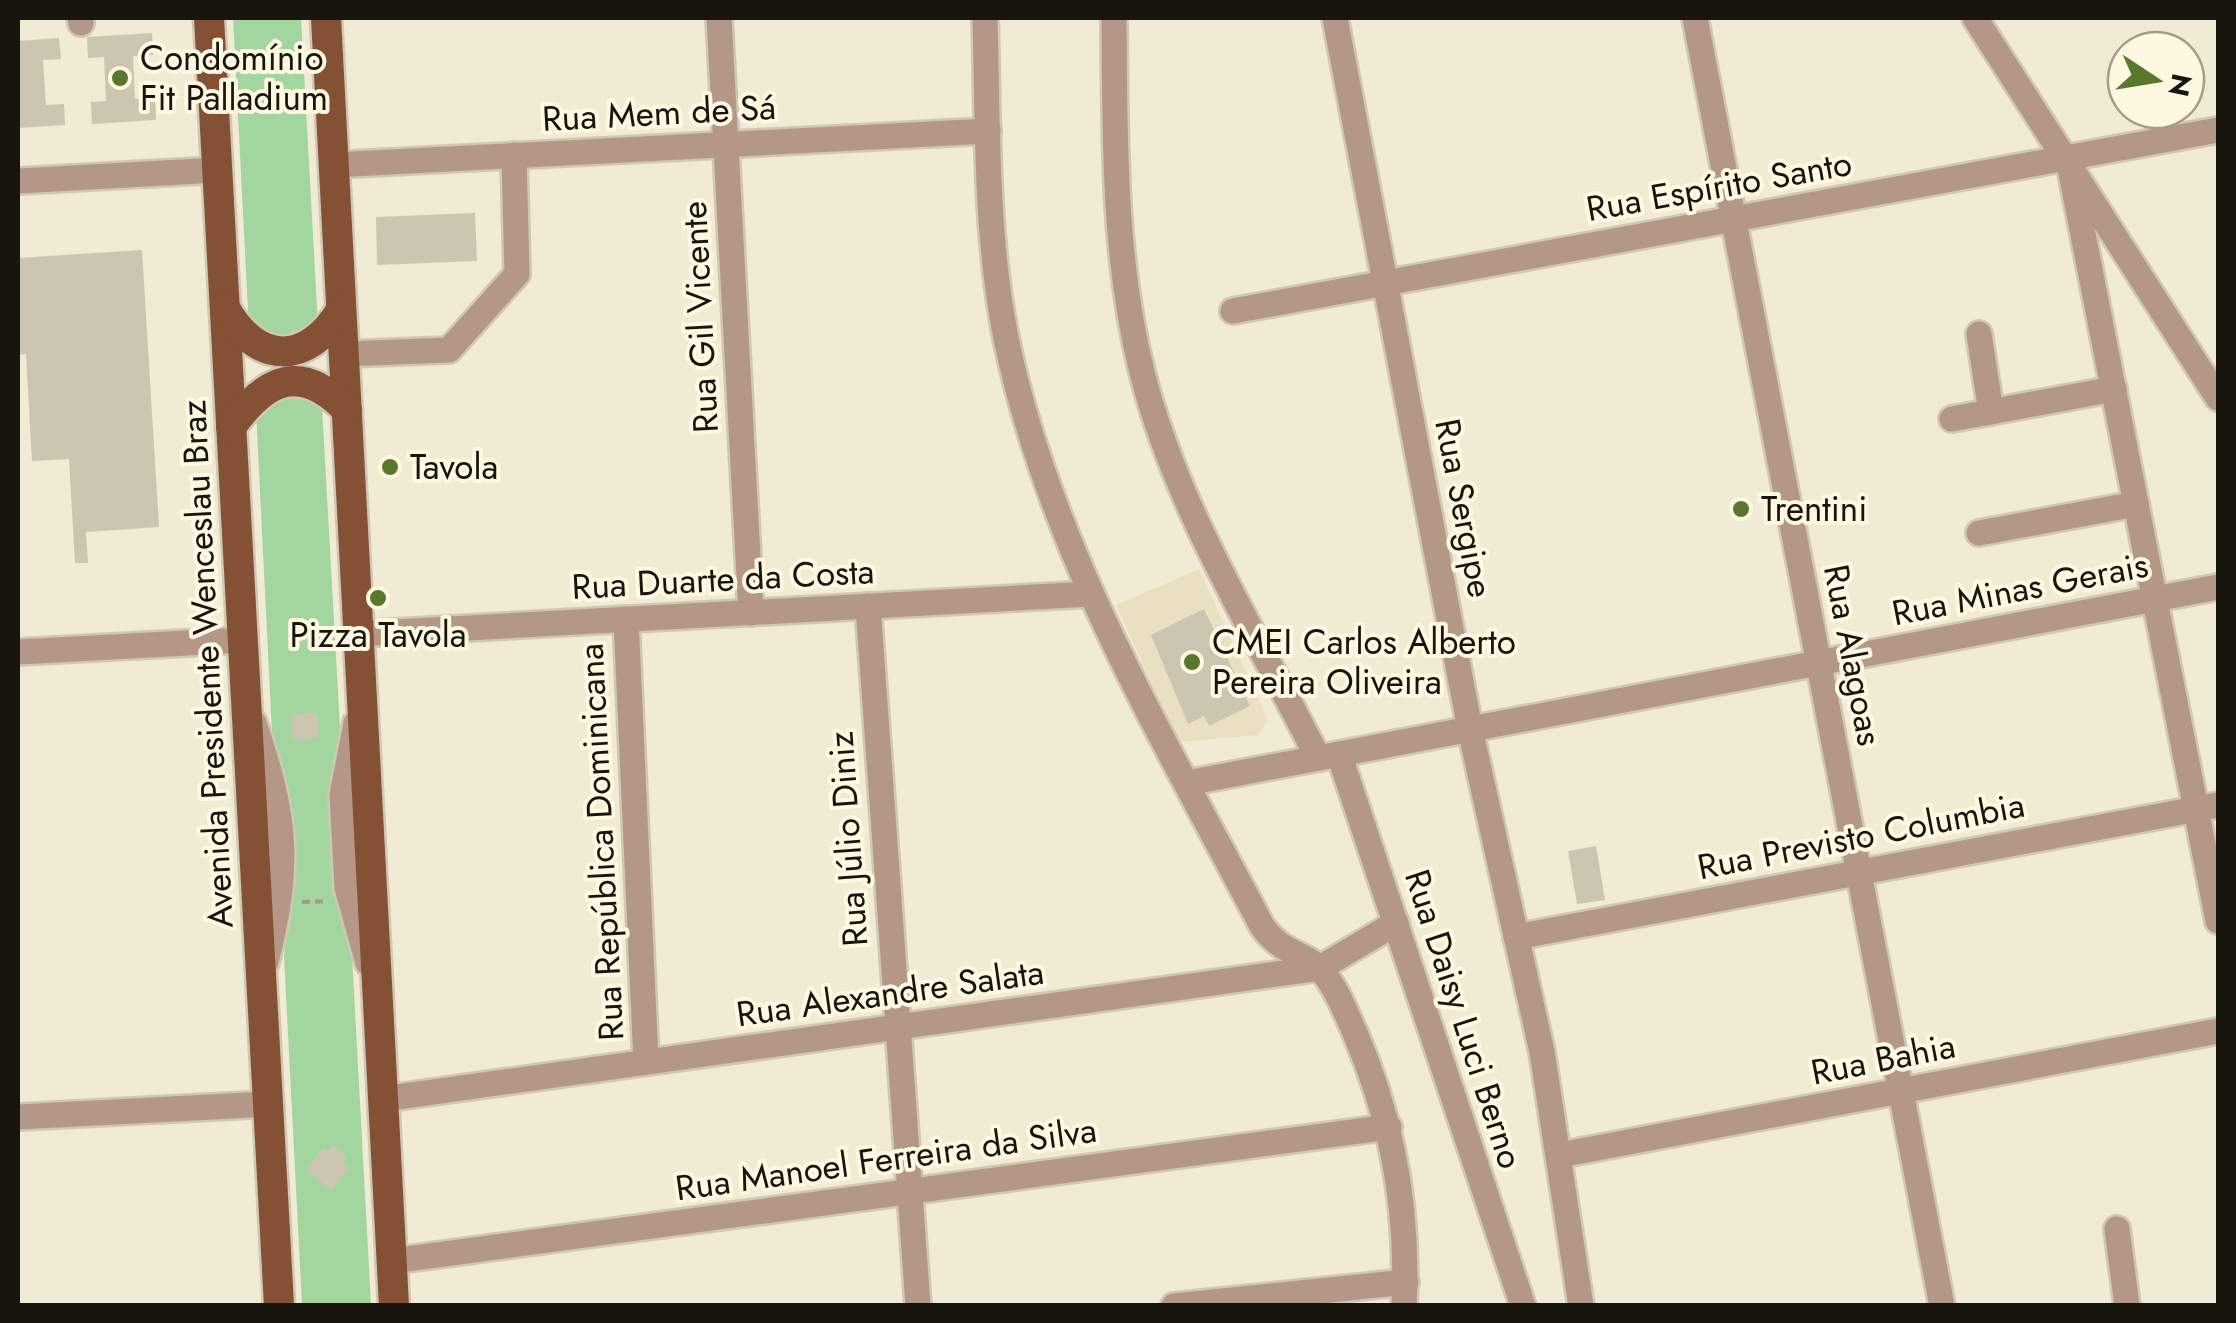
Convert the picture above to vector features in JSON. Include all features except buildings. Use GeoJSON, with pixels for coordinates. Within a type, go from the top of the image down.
{"type":"FeatureCollection","features":[{"type":"Feature","properties":{"kind":"main road","name":"Avenida Presidente Wenceslau Braz"},"geometry":{"type":"LineString","coordinates":[[210,18],[278,1306]]}},
{"type":"Feature","properties":{"kind":"main road"},"geometry":{"type":"LineString","coordinates":[[326,18],[394,1306]]}},
{"type":"Feature","properties":{"kind":"main road"},"geometry":{"type":"LineString","coordinates":[[225,308],[240,334],[260,348],[284,351],[306,347],[325,336],[341,310]]}},
{"type":"Feature","properties":{"kind":"main road"},"geometry":{"type":"LineString","coordinates":[[232,427],[265,387],[286,382],[309,382],[328,391],[346,410]]}},
{"type":"Feature","properties":{"kind":"street","name":"Rua Gil Vicente"},"geometry":{"type":"LineString","coordinates":[[719,18],[751,613]]}},
{"type":"Feature","properties":{"kind":"street"},"geometry":{"type":"LineString","coordinates":[[985,18],[993,254],[1018,391],[1048,487],[1091,594],[1272,941],[1320,968],[1346,1013],[1389,1127],[1402,1200],[1405,1294],[1174,1306]]}},
{"type":"Feature","properties":{"kind":"street","name":"Rua Daisy Luci Berno"},"geometry":{"type":"LineString","coordinates":[[1114,18],[1123,266],[1142,374],[1159,428],[1201,526],[1329,756],[1396,923],[1523,1306]]}},
{"type":"Feature","properties":{"kind":"street","name":"Rua Sergipe"},"geometry":{"type":"LineString","coordinates":[[1335,18],[1470,729],[1560,1155],[1582,1306]]}},
{"type":"Feature","properties":{"kind":"street","name":"Rua Alagoas"},"geometry":{"type":"LineString","coordinates":[[1695,18],[1942,1306]]}},
{"type":"Feature","properties":{"kind":"street"},"geometry":{"type":"LineString","coordinates":[[1975,18],[2218,398]]}},
{"type":"Feature","properties":{"kind":"street","name":"Rua Espírito Santo"},"geometry":{"type":"LineString","coordinates":[[1233,311],[2218,130]]}},
{"type":"Feature","properties":{"kind":"street","name":"Rua Mem de Sá"},"geometry":{"type":"LineString","coordinates":[[334,165],[988,131]]}},
{"type":"Feature","properties":{"kind":"street"},"geometry":{"type":"LineString","coordinates":[[344,354],[449,350],[517,274],[514,155]]}},
{"type":"Feature","properties":{"kind":"street"},"geometry":{"type":"LineString","coordinates":[[2068,158],[2155,599],[2207,807],[2218,921]]}},
{"type":"Feature","properties":{"kind":"street"},"geometry":{"type":"LineString","coordinates":[[18,181],[218,170]]}},
{"type":"Feature","properties":{"kind":"street"},"geometry":{"type":"LineString","coordinates":[[1979,334],[1991,412]]}},
{"type":"Feature","properties":{"kind":"street"},"geometry":{"type":"LineString","coordinates":[[1952,419],[2114,389]]}},
{"type":"Feature","properties":{"kind":"street"},"geometry":{"type":"LineString","coordinates":[[1979,533],[2136,504]]}},
{"type":"Feature","properties":{"kind":"street","name":"Rua Minas Gerais"},"geometry":{"type":"LineString","coordinates":[[1187,783],[2218,587]]}},
{"type":"Feature","properties":{"kind":"street","name":"Rua Duarte da Costa"},"geometry":{"type":"LineString","coordinates":[[358,634],[1091,594]]}},
{"type":"Feature","properties":{"kind":"street","name":"Rua Júlio Diniz"},"geometry":{"type":"LineString","coordinates":[[868,606],[918,1306]]}},
{"type":"Feature","properties":{"kind":"street","name":"Rua República Dominicana"},"geometry":{"type":"LineString","coordinates":[[626,619],[646,1062]]}},
{"type":"Feature","properties":{"kind":"street"},"geometry":{"type":"LineString","coordinates":[[18,652],[243,640]]}},
{"type":"Feature","properties":{"kind":"street"},"geometry":{"type":"LineString","coordinates":[[362,695],[342,795],[351,900],[378,1002]]}},
{"type":"Feature","properties":{"kind":"street"},"geometry":{"type":"LineString","coordinates":[[246,699],[278,793],[281,904],[261,979]]}},
{"type":"Feature","properties":{"kind":"street","name":"Rua Previsto Columbia"},"geometry":{"type":"LineString","coordinates":[[1516,936],[2207,807]]}},
{"type":"Feature","properties":{"kind":"street","name":"Rua Alexandre Salata"},"geometry":{"type":"LineString","coordinates":[[383,1099],[1320,968],[1396,923]]}},
{"type":"Feature","properties":{"kind":"street","name":"Rua Bahia"},"geometry":{"type":"LineString","coordinates":[[1560,1155],[2218,1031]]}},
{"type":"Feature","properties":{"kind":"street"},"geometry":{"type":"LineString","coordinates":[[18,1118],[268,1104]]}},
{"type":"Feature","properties":{"kind":"street","name":"Rua Manoel Ferreira da Silva"},"geometry":{"type":"LineString","coordinates":[[392,1261],[1389,1127]]}},
{"type":"Feature","properties":{"kind":"street"},"geometry":{"type":"LineString","coordinates":[[2117,1229],[2127,1306]]}},
{"type":"Feature","properties":{"kind":"path"},"geometry":{"type":"LineString","coordinates":[[281,904],[351,900]]}},
{"type":"Feature","properties":{"kind":"shaded area","name":"CMEI Carlos Alberto Pereira Oliveira"},"geometry":{"type":"Polygon","coordinates":[[[1199,569],[1268,720],[1258,735],[1178,742],[1116,605],[1199,569]]]}},
{"type":"Feature","properties":{"kind":"green space"},"geometry":{"type":"Polygon","coordinates":[[[233,18],[301,18],[318,326],[297,343],[249,329],[233,18]]]}},
{"type":"Feature","properties":{"kind":"green space"},"geometry":{"type":"Polygon","coordinates":[[[301,392],[322,407],[340,728],[330,791],[336,890],[352,955],[371,1305],[302,1305],[284,956],[292,891],[286,791],[272,733],[256,411],[262,400],[301,392]]]}},
{"type":"Feature","properties":{"kind":"place","name":"Condomínio Fit Palladium"},"geometry":{"type":"Point","coordinates":[120,78]}},
{"type":"Feature","properties":{"kind":"place","name":"Tavola"},"geometry":{"type":"Point","coordinates":[390,467]}},
{"type":"Feature","properties":{"kind":"place","name":"Trentini"},"geometry":{"type":"Point","coordinates":[1741,509]}},
{"type":"Feature","properties":{"kind":"place","name":"Pizza Tavola"},"geometry":{"type":"Point","coordinates":[378,598]}},
{"type":"Feature","properties":{"kind":"place","name":"CMEI Carlos Alberto Pereira Oliveira"},"geometry":{"type":"Point","coordinates":[1192,662]}}]}
